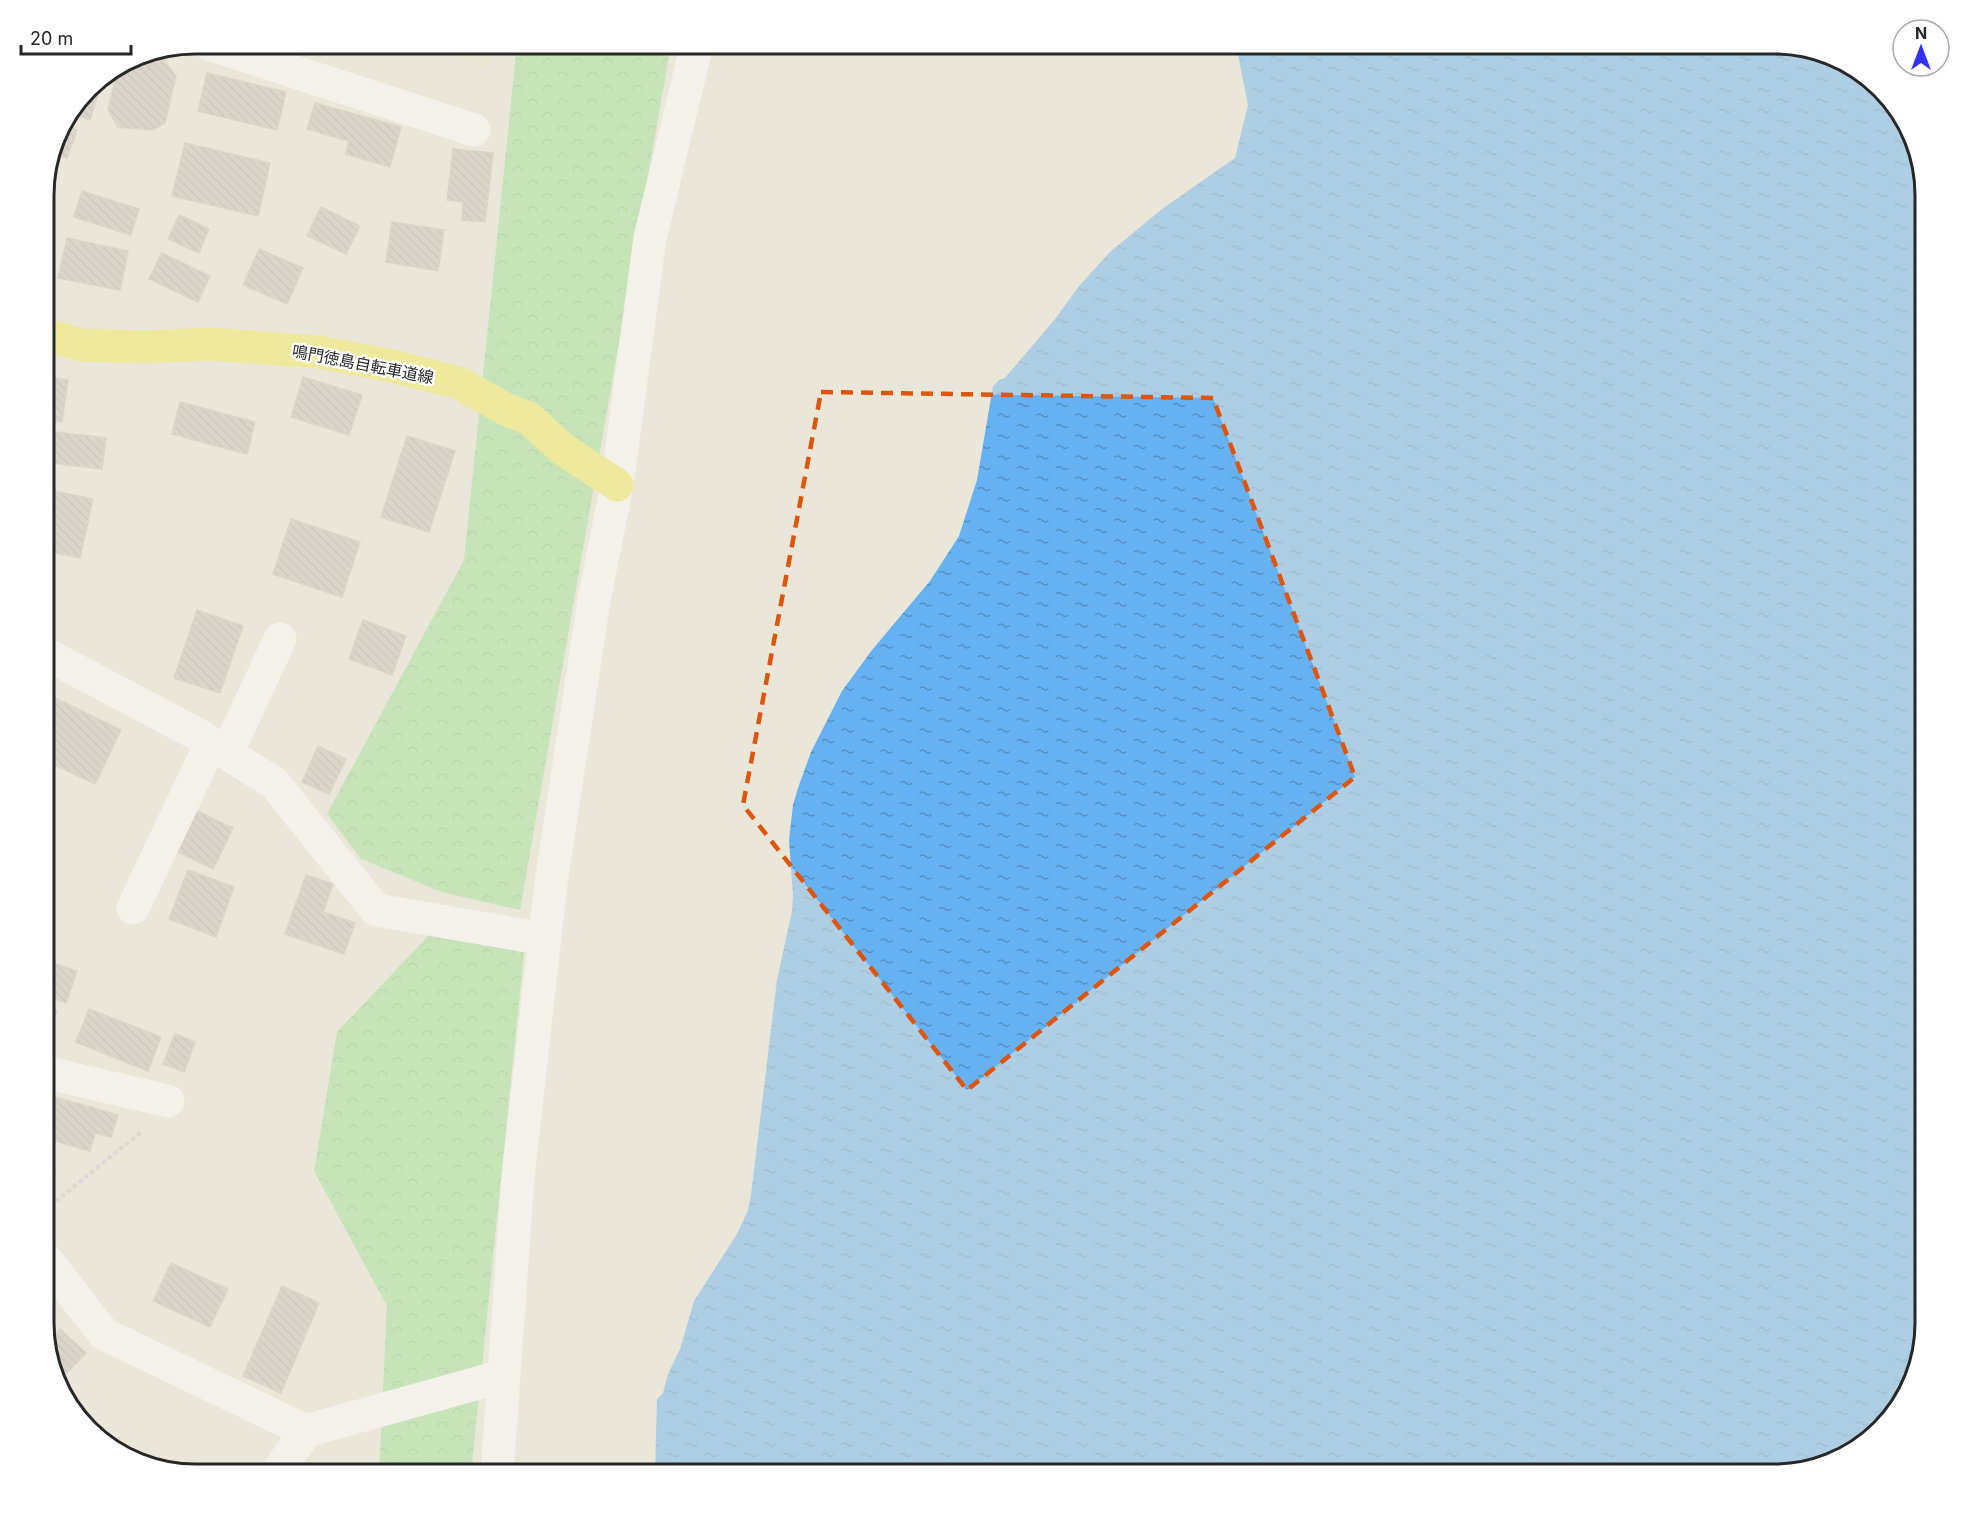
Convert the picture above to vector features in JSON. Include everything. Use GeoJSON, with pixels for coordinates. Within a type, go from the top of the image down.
{"type":"FeatureCollection","features":[{"type":"Feature","properties":{"kind":"main road","name":"鳴門徳島自転車道線"},"geometry":{"type":"LineString","coordinates":[[54,337],[82,345],[144,347],[209,344],[320,352],[392,366],[459,383],[506,409],[529,418],[561,448],[617,485]]}},
{"type":"Feature","properties":{"kind":"street"},"geometry":{"type":"LineString","coordinates":[[240,54],[474,130]]}},
{"type":"Feature","properties":{"kind":"street"},"geometry":{"type":"LineString","coordinates":[[498,1464],[518,1178],[551,883],[594,600],[617,485],[650,238],[695,54]]}},
{"type":"Feature","properties":{"kind":"street"},"geometry":{"type":"LineString","coordinates":[[133,908],[280,639]]}},
{"type":"Feature","properties":{"kind":"street"},"geometry":{"type":"LineString","coordinates":[[54,658],[219,748],[274,783],[376,910],[545,939]]}},
{"type":"Feature","properties":{"kind":"street"},"geometry":{"type":"LineString","coordinates":[[54,1074],[168,1101]]}},
{"type":"Feature","properties":{"kind":"street"},"geometry":{"type":"LineString","coordinates":[[54,1270],[104,1334],[306,1431]]}},
{"type":"Feature","properties":{"kind":"street"},"geometry":{"type":"LineString","coordinates":[[283,1464],[306,1431],[504,1376]]}},
{"type":"Feature","properties":{"kind":"path"},"geometry":{"type":"LineString","coordinates":[[54,1203],[164,1114],[168,1101]]}},
{"type":"Feature","properties":{"kind":"highlighted area"},"geometry":{"type":"Polygon","coordinates":[[[821,392],[1213,398],[1355,777],[967,1090],[743,805],[821,392]]]}},
{"type":"Feature","properties":{"kind":"shaded area"},"geometry":{"type":"Polygon","coordinates":[[[443,54],[493,54],[489,68],[443,54]]]}},
{"type":"Feature","properties":{"kind":"green space"},"geometry":{"type":"Polygon","coordinates":[[[516,54],[669,54],[520,910],[442,892],[361,859],[327,814],[464,560],[516,54]]]}},
{"type":"Feature","properties":{"kind":"green space"},"geometry":{"type":"Polygon","coordinates":[[[431,933],[525,943],[472,1464],[379,1464],[387,1306],[314,1171],[337,1032],[431,933]]]}},
{"type":"Feature","properties":{"kind":"water"},"geometry":{"type":"Polygon","coordinates":[[[1238,54],[1774,54],[1819,61],[1844,73],[1874,95],[1896,124],[1908,150],[1915,195],[1915,1323],[1908,1368],[1886,1409],[1867,1429],[1852,1440],[1819,1457],[1792,1463],[655,1464],[657,1399],[663,1393],[668,1374],[680,1349],[694,1301],[737,1234],[748,1210],[777,980],[792,911],[789,840],[793,805],[811,752],[842,691],[872,650],[930,581],[959,536],[977,480],[993,386],[1005,378],[1055,319],[1080,285],[1110,252],[1162,209],[1235,158],[1248,105],[1238,54]]]}},
{"type":"Feature","properties":{"kind":"building"},"geometry":{"type":"Polygon","coordinates":[[[162,58],[176,76],[165,123],[153,130],[118,127],[108,110],[115,80],[141,65],[162,58]]]}},
{"type":"Feature","properties":{"kind":"building"},"geometry":{"type":"Polygon","coordinates":[[[207,73],[286,92],[277,130],[198,111],[207,73]]]}},
{"type":"Feature","properties":{"kind":"building"},"geometry":{"type":"Polygon","coordinates":[[[99,92],[90,120],[79,116],[99,92]]]}},
{"type":"Feature","properties":{"kind":"building"},"geometry":{"type":"Polygon","coordinates":[[[315,103],[401,127],[390,167],[346,154],[349,141],[307,129],[315,103]]]}},
{"type":"Feature","properties":{"kind":"building"},"geometry":{"type":"Polygon","coordinates":[[[72,128],[77,130],[67,158],[60,156],[72,128]]]}},
{"type":"Feature","properties":{"kind":"building"},"geometry":{"type":"Polygon","coordinates":[[[185,143],[270,163],[258,216],[172,196],[185,143]]]}},
{"type":"Feature","properties":{"kind":"building"},"geometry":{"type":"Polygon","coordinates":[[[453,149],[493,153],[485,222],[462,220],[463,202],[447,200],[453,149]]]}},
{"type":"Feature","properties":{"kind":"building"},"geometry":{"type":"Polygon","coordinates":[[[82,191],[139,209],[131,235],[74,217],[82,191]]]}},
{"type":"Feature","properties":{"kind":"building"},"geometry":{"type":"Polygon","coordinates":[[[321,207],[360,226],[346,254],[307,236],[321,207]]]}},
{"type":"Feature","properties":{"kind":"building"},"geometry":{"type":"Polygon","coordinates":[[[179,215],[209,229],[199,253],[168,239],[179,215]]]}},
{"type":"Feature","properties":{"kind":"building"},"geometry":{"type":"Polygon","coordinates":[[[392,222],[444,230],[438,271],[386,262],[392,222]]]}},
{"type":"Feature","properties":{"kind":"building"},"geometry":{"type":"Polygon","coordinates":[[[67,238],[128,251],[120,290],[58,278],[67,238]]]}},
{"type":"Feature","properties":{"kind":"building"},"geometry":{"type":"Polygon","coordinates":[[[259,249],[303,268],[287,304],[243,285],[259,249]]]}},
{"type":"Feature","properties":{"kind":"building"},"geometry":{"type":"Polygon","coordinates":[[[162,253],[210,276],[198,302],[149,279],[162,253]]]}},
{"type":"Feature","properties":{"kind":"building"},"geometry":{"type":"Polygon","coordinates":[[[303,377],[362,395],[349,435],[291,417],[303,377]]]}},
{"type":"Feature","properties":{"kind":"building"},"geometry":{"type":"Polygon","coordinates":[[[54,378],[68,380],[62,422],[54,421],[54,378]]]}},
{"type":"Feature","properties":{"kind":"building"},"geometry":{"type":"Polygon","coordinates":[[[180,402],[255,422],[247,454],[172,434],[180,402]]]}},
{"type":"Feature","properties":{"kind":"building"},"geometry":{"type":"Polygon","coordinates":[[[54,432],[106,438],[102,469],[54,463],[54,432]]]}},
{"type":"Feature","properties":{"kind":"building"},"geometry":{"type":"Polygon","coordinates":[[[407,436],[455,451],[429,532],[381,517],[407,436]]]}},
{"type":"Feature","properties":{"kind":"building"},"geometry":{"type":"Polygon","coordinates":[[[54,491],[93,499],[80,558],[54,553],[54,491]]]}},
{"type":"Feature","properties":{"kind":"building"},"geometry":{"type":"Polygon","coordinates":[[[291,519],[360,542],[342,597],[273,574],[291,519]]]}},
{"type":"Feature","properties":{"kind":"building"},"geometry":{"type":"Polygon","coordinates":[[[197,610],[243,626],[220,693],[174,678],[197,610]]]}},
{"type":"Feature","properties":{"kind":"building"},"geometry":{"type":"Polygon","coordinates":[[[363,620],[406,636],[392,675],[349,659],[363,620]]]}},
{"type":"Feature","properties":{"kind":"building"},"geometry":{"type":"Polygon","coordinates":[[[55,698],[121,730],[95,784],[54,765],[55,698]]]}},
{"type":"Feature","properties":{"kind":"building"},"geometry":{"type":"Polygon","coordinates":[[[318,746],[346,759],[329,794],[302,782],[318,746]]]}},
{"type":"Feature","properties":{"kind":"building"},"geometry":{"type":"Polygon","coordinates":[[[197,811],[233,828],[213,869],[178,852],[197,811]]]}},
{"type":"Feature","properties":{"kind":"building"},"geometry":{"type":"Polygon","coordinates":[[[188,870],[234,887],[216,937],[169,919],[188,870]]]}},
{"type":"Feature","properties":{"kind":"building"},"geometry":{"type":"Polygon","coordinates":[[[306,875],[333,884],[323,912],[355,923],[344,954],[285,934],[306,875]]]}},
{"type":"Feature","properties":{"kind":"building"},"geometry":{"type":"Polygon","coordinates":[[[54,963],[77,971],[66,1003],[54,999],[54,963]]]}},
{"type":"Feature","properties":{"kind":"building"},"geometry":{"type":"Polygon","coordinates":[[[89,1009],[161,1037],[148,1071],[76,1042],[89,1009]]]}},
{"type":"Feature","properties":{"kind":"building"},"geometry":{"type":"Polygon","coordinates":[[[175,1034],[195,1042],[184,1072],[163,1064],[175,1034]]]}},
{"type":"Feature","properties":{"kind":"building"},"geometry":{"type":"Polygon","coordinates":[[[54,1097],[118,1115],[111,1137],[95,1133],[90,1151],[54,1141],[54,1097]]]}},
{"type":"Feature","properties":{"kind":"building"},"geometry":{"type":"Polygon","coordinates":[[[171,1263],[228,1289],[210,1327],[153,1301],[171,1263]]]}},
{"type":"Feature","properties":{"kind":"building"},"geometry":{"type":"Polygon","coordinates":[[[282,1286],[319,1303],[281,1393],[243,1376],[282,1286]]]}},
{"type":"Feature","properties":{"kind":"building"},"geometry":{"type":"Polygon","coordinates":[[[60,1329],[86,1353],[64,1375],[61,1368],[55,1335],[60,1329]]]}}]}
